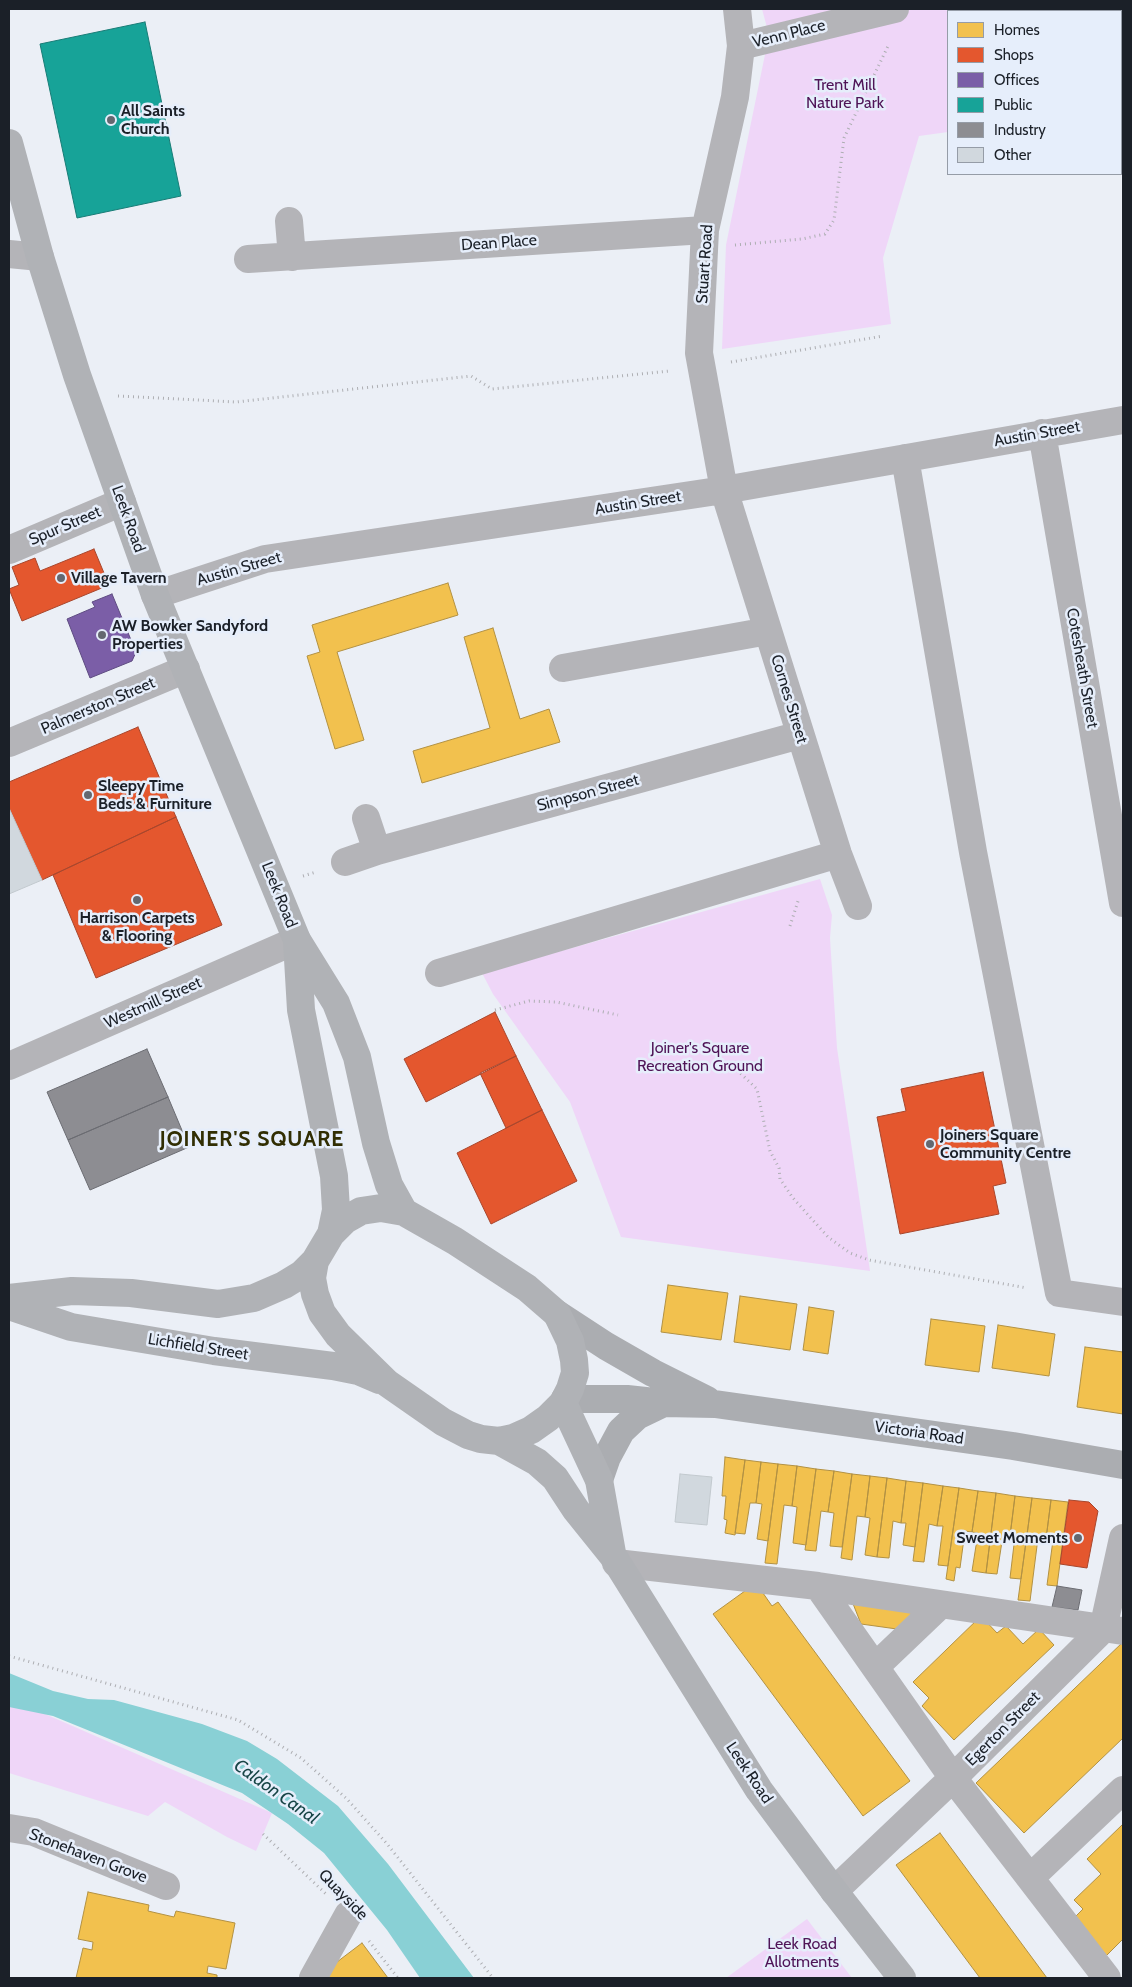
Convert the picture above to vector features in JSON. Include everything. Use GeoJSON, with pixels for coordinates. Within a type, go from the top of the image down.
{"type":"FeatureCollection","features":[{"type":"Feature","properties":{"kind":"highway","name":"Leek Road"},"geometry":{"type":"LineString","coordinates":[[9,143],[40,257],[84,394],[155,595],[297,940],[336,1003],[357,1057],[376,1143],[388,1185],[404,1212]]}},
{"type":"Feature","properties":{"kind":"highway","name":"Leek Road"},"geometry":{"type":"LineString","coordinates":[[297,940],[301,1010],[334,1176],[336,1210],[331,1234]]}},
{"type":"Feature","properties":{"kind":"highway"},"geometry":{"type":"LineString","coordinates":[[9,1298],[72,1291],[131,1293],[218,1304],[254,1298],[284,1285],[302,1274],[315,1261],[331,1234],[345,1220],[361,1211],[381,1208],[404,1212],[498,1268],[534,1294],[557,1314],[570,1341],[575,1372],[564,1401],[548,1418],[531,1430],[514,1438],[499,1441],[481,1439],[443,1422],[387,1383],[338,1335],[322,1313],[314,1294],[312,1278],[315,1261]]}},
{"type":"Feature","properties":{"kind":"highway","name":"Lichfield Street"},"geometry":{"type":"LineString","coordinates":[[9,1306],[71,1327],[214,1351],[333,1366],[358,1372],[387,1383]]}},
{"type":"Feature","properties":{"kind":"highway","name":"Leek Road"},"geometry":{"type":"LineString","coordinates":[[564,1401],[600,1480],[614,1560]]}},
{"type":"Feature","properties":{"kind":"highway","name":"Leek Road"},"geometry":{"type":"LineString","coordinates":[[499,1441],[537,1462],[555,1478],[576,1510],[614,1560],[759,1790],[902,1978]]}},
{"type":"Feature","properties":{"kind":"main road","name":"Victoria Road"},"geometry":{"type":"LineString","coordinates":[[557,1314],[606,1346],[653,1373],[715,1404]]}},
{"type":"Feature","properties":{"kind":"main road","name":"Victoria Road"},"geometry":{"type":"LineString","coordinates":[[564,1401],[627,1399],[664,1403],[715,1404],[1013,1446],[1123,1465]]}},
{"type":"Feature","properties":{"kind":"main road"},"geometry":{"type":"LineString","coordinates":[[600,1480],[607,1456],[622,1431],[637,1416],[664,1403]]}},
{"type":"Feature","properties":{"kind":"street","name":"Stuart Road"},"geometry":{"type":"LineString","coordinates":[[724,490],[699,352],[705,239],[735,97],[741,46],[737,9]]}},
{"type":"Feature","properties":{"kind":"street","name":"Venn Place"},"geometry":{"type":"LineString","coordinates":[[741,46],[895,9]]}},
{"type":"Feature","properties":{"kind":"street"},"geometry":{"type":"LineString","coordinates":[[289,221],[292,257]]}},
{"type":"Feature","properties":{"kind":"street","name":"Dean Place"},"geometry":{"type":"LineString","coordinates":[[248,260],[705,239]]}},
{"type":"Feature","properties":{"kind":"street"},"geometry":{"type":"LineString","coordinates":[[9,254],[40,257]]}},
{"type":"Feature","properties":{"kind":"street","name":"Austin Street"},"geometry":{"type":"LineString","coordinates":[[155,595],[265,559],[724,490],[1123,420]]}},
{"type":"Feature","properties":{"kind":"street","name":"Cotesheath Street"},"geometry":{"type":"LineString","coordinates":[[1042,433],[1123,903]]}},
{"type":"Feature","properties":{"kind":"street"},"geometry":{"type":"LineString","coordinates":[[896,459],[1059,1293],[1123,1302]]}},
{"type":"Feature","properties":{"kind":"street","name":"Cornes Street"},"geometry":{"type":"LineString","coordinates":[[724,490],[838,854],[858,906]]}},
{"type":"Feature","properties":{"kind":"street","name":"Spur Street"},"geometry":{"type":"LineString","coordinates":[[9,550],[122,502]]}},
{"type":"Feature","properties":{"kind":"street"},"geometry":{"type":"LineString","coordinates":[[563,668],[768,631]]}},
{"type":"Feature","properties":{"kind":"street","name":"Palmerston Street"},"geometry":{"type":"LineString","coordinates":[[9,743],[186,669]]}},
{"type":"Feature","properties":{"kind":"street","name":"Simpson Street"},"geometry":{"type":"LineString","coordinates":[[345,862],[688,754],[800,735]]}},
{"type":"Feature","properties":{"kind":"street"},"geometry":{"type":"LineString","coordinates":[[366,818],[377,851]]}},
{"type":"Feature","properties":{"kind":"street"},"geometry":{"type":"LineString","coordinates":[[439,973],[838,854]]}},
{"type":"Feature","properties":{"kind":"street","name":"Westmill Street"},"geometry":{"type":"LineString","coordinates":[[9,1066],[297,940]]}},
{"type":"Feature","properties":{"kind":"street"},"geometry":{"type":"LineString","coordinates":[[614,1560],[818,1586],[1113,1630],[1123,1538]]}},
{"type":"Feature","properties":{"kind":"street"},"geometry":{"type":"LineString","coordinates":[[818,1586],[953,1778],[1107,1978]]}},
{"type":"Feature","properties":{"kind":"street"},"geometry":{"type":"LineString","coordinates":[[875,1667],[940,1605]]}},
{"type":"Feature","properties":{"kind":"street","name":"Egerton Street"},"geometry":{"type":"LineString","coordinates":[[834,1891],[1113,1630]]}},
{"type":"Feature","properties":{"kind":"street"},"geometry":{"type":"LineString","coordinates":[[1030,1878],[1123,1790]]}},
{"type":"Feature","properties":{"kind":"street","name":"Stonehaven Grove"},"geometry":{"type":"LineString","coordinates":[[9,1828],[34,1832],[166,1886]]}},
{"type":"Feature","properties":{"kind":"street"},"geometry":{"type":"LineString","coordinates":[[313,1978],[348,1915]]}},
{"type":"Feature","properties":{"kind":"path"},"geometry":{"type":"LineString","coordinates":[[705,239],[802,239],[825,234],[834,220],[844,138],[891,41]]}},
{"type":"Feature","properties":{"kind":"path"},"geometry":{"type":"LineString","coordinates":[[84,394],[236,402],[471,376],[492,389],[702,368],[883,336]]}},
{"type":"Feature","properties":{"kind":"path"},"geometry":{"type":"LineString","coordinates":[[275,886],[345,862]]}},
{"type":"Feature","properties":{"kind":"path"},"geometry":{"type":"LineString","coordinates":[[495,1010],[529,1001],[556,1002],[618,1015]]}},
{"type":"Feature","properties":{"kind":"path"},"geometry":{"type":"LineString","coordinates":[[737,1070],[756,1089],[770,1151],[779,1168],[780,1179],[793,1198],[828,1237],[850,1253],[869,1260],[998,1283]]}},
{"type":"Feature","properties":{"kind":"path"},"geometry":{"type":"LineString","coordinates":[[9,1656],[238,1720],[301,1758],[347,1799],[388,1845],[493,1978]]}},
{"type":"Feature","properties":{"kind":"path","name":"Quayside"},"geometry":{"type":"LineString","coordinates":[[263,1834],[348,1915],[398,1978]]}},
{"type":"Feature","properties":{"kind":"green space","name":"Trent Mill Nature Park"},"geometry":{"type":"Polygon","coordinates":[[[762,9],[1123,9],[1123,78],[1122,84],[1122,10],[947,10],[947,132],[919,136],[883,258],[891,324],[722,349],[726,245],[769,35],[762,9]]]}},
{"type":"Feature","properties":{"kind":"green space","name":"Joiner's Square Recreation Ground"},"geometry":{"type":"Polygon","coordinates":[[[820,879],[832,915],[830,938],[837,1048],[870,1271],[621,1237],[570,1102],[493,994],[482,973],[820,879]]]}},
{"type":"Feature","properties":{"kind":"green space"},"geometry":{"type":"Polygon","coordinates":[[[9,1704],[45,1714],[272,1813],[256,1851],[165,1802],[148,1816],[9,1773],[9,1704]]]}},
{"type":"Feature","properties":{"kind":"green space","name":"Leek Road Allotments"},"geometry":{"type":"Polygon","coordinates":[[[807,1919],[852,1978],[726,1978],[807,1919]]]}},
{"type":"Feature","properties":{"kind":"water","name":"Caldon Canal"},"geometry":{"type":"Polygon","coordinates":[[[9,1673],[53,1691],[88,1699],[114,1700],[202,1724],[247,1741],[277,1759],[338,1806],[388,1864],[474,1978],[420,1978],[387,1930],[324,1853],[288,1824],[242,1793],[53,1716],[9,1707],[9,1673]]]}},
{"type":"Feature","properties":{"kind":"building: Homes"},"geometry":{"type":"Polygon","coordinates":[[[448,583],[458,615],[337,652],[364,740],[335,749],[307,656],[320,652],[312,625],[448,583]]]}},
{"type":"Feature","properties":{"kind":"building: Homes"},"geometry":{"type":"Polygon","coordinates":[[[493,628],[520,719],[549,709],[560,742],[422,783],[413,751],[490,728],[464,637],[493,628]]]}},
{"type":"Feature","properties":{"kind":"building: Homes"},"geometry":{"type":"Polygon","coordinates":[[[668,1285],[728,1293],[721,1340],[661,1332],[668,1285]]]}},
{"type":"Feature","properties":{"kind":"building: Homes"},"geometry":{"type":"Polygon","coordinates":[[[740,1296],[797,1304],[790,1350],[734,1342],[740,1296]]]}},
{"type":"Feature","properties":{"kind":"building: Homes"},"geometry":{"type":"Polygon","coordinates":[[[809,1307],[834,1311],[828,1354],[803,1350],[809,1307]]]}},
{"type":"Feature","properties":{"kind":"building: Homes"},"geometry":{"type":"Polygon","coordinates":[[[931,1319],[985,1326],[979,1372],[925,1365],[931,1319]]]}},
{"type":"Feature","properties":{"kind":"building: Homes"},"geometry":{"type":"Polygon","coordinates":[[[998,1325],[1055,1334],[1049,1376],[992,1368],[998,1325]]]}},
{"type":"Feature","properties":{"kind":"building: Homes"},"geometry":{"type":"Polygon","coordinates":[[[1085,1347],[1123,1352],[1123,1414],[1077,1407],[1085,1347]]]}},
{"type":"Feature","properties":{"kind":"building: Homes"},"geometry":{"type":"Polygon","coordinates":[[[725,1457],[745,1460],[735,1535],[725,1533],[727,1520],[724,1519],[726,1496],[722,1496],[725,1457]]]}},
{"type":"Feature","properties":{"kind":"building: Homes"},"geometry":{"type":"Polygon","coordinates":[[[745,1460],[761,1462],[756,1503],[750,1503],[745,1534],[735,1533],[745,1460]]]}},
{"type":"Feature","properties":{"kind":"building: Homes"},"geometry":{"type":"Polygon","coordinates":[[[761,1462],[778,1464],[768,1541],[757,1539],[762,1504],[756,1503],[761,1462]]]}},
{"type":"Feature","properties":{"kind":"building: Homes"},"geometry":{"type":"Polygon","coordinates":[[[778,1464],[797,1466],[792,1506],[784,1505],[777,1564],[765,1563],[778,1464]]]}},
{"type":"Feature","properties":{"kind":"building: Homes"},"geometry":{"type":"Polygon","coordinates":[[[797,1466],[816,1469],[806,1545],[793,1543],[797,1507],[792,1506],[797,1466]]]}},
{"type":"Feature","properties":{"kind":"building: Homes"},"geometry":{"type":"Polygon","coordinates":[[[816,1469],[834,1471],[828,1512],[821,1511],[816,1551],[805,1550],[816,1469]]]}},
{"type":"Feature","properties":{"kind":"building: Homes"},"geometry":{"type":"Polygon","coordinates":[[[834,1471],[852,1474],[842,1547],[830,1546],[834,1513],[828,1512],[834,1471]]]}},
{"type":"Feature","properties":{"kind":"building: Homes"},"geometry":{"type":"Polygon","coordinates":[[[852,1474],[870,1476],[865,1517],[857,1516],[852,1560],[841,1558],[852,1474]]]}},
{"type":"Feature","properties":{"kind":"building: Homes"},"geometry":{"type":"Polygon","coordinates":[[[870,1476],[887,1478],[877,1557],[865,1555],[870,1518],[865,1517],[870,1476]]]}},
{"type":"Feature","properties":{"kind":"building: Homes"},"geometry":{"type":"Polygon","coordinates":[[[887,1478],[906,1481],[901,1523],[893,1521],[889,1558],[877,1557],[887,1478]]]}},
{"type":"Feature","properties":{"kind":"building: Homes"},"geometry":{"type":"Polygon","coordinates":[[[906,1481],[923,1483],[915,1547],[903,1545],[906,1523],[901,1523],[906,1481]]]}},
{"type":"Feature","properties":{"kind":"building: Homes"},"geometry":{"type":"Polygon","coordinates":[[[923,1483],[943,1486],[937,1526],[929,1524],[924,1562],[913,1561],[923,1483]]]}},
{"type":"Feature","properties":{"kind":"building: Homes"},"geometry":{"type":"Polygon","coordinates":[[[943,1486],[959,1488],[948,1566],[938,1565],[943,1526],[937,1526],[943,1486]]]}},
{"type":"Feature","properties":{"kind":"building: Homes"},"geometry":{"type":"Polygon","coordinates":[[[959,1488],[978,1491],[972,1532],[965,1531],[960,1568],[956,1567],[954,1581],[946,1579],[959,1488]]]}},
{"type":"Feature","properties":{"kind":"building: Homes"},"geometry":{"type":"Polygon","coordinates":[[[978,1491],[996,1493],[986,1573],[972,1571],[978,1533],[972,1532],[978,1491]]]}},
{"type":"Feature","properties":{"kind":"building: Homes"},"geometry":{"type":"Polygon","coordinates":[[[996,1493],[1015,1496],[1010,1536],[1003,1535],[997,1574],[986,1573],[996,1493]]]}},
{"type":"Feature","properties":{"kind":"building: Homes"},"geometry":{"type":"Polygon","coordinates":[[[1015,1496],[1032,1498],[1021,1579],[1010,1578],[1015,1536],[1010,1536],[1015,1496]]]}},
{"type":"Feature","properties":{"kind":"building: Homes"},"geometry":{"type":"Polygon","coordinates":[[[1032,1498],[1051,1500],[1046,1539],[1038,1538],[1030,1601],[1018,1600],[1032,1498]]]}},
{"type":"Feature","properties":{"kind":"building: Homes"},"geometry":{"type":"Polygon","coordinates":[[[1051,1500],[1068,1502],[1057,1586],[1047,1585],[1053,1540],[1046,1539],[1051,1500]]]}},
{"type":"Feature","properties":{"kind":"building: Homes"},"geometry":{"type":"Polygon","coordinates":[[[756,1583],[772,1606],[778,1602],[910,1781],[863,1816],[713,1614],[756,1583]]]}},
{"type":"Feature","properties":{"kind":"building: Homes"},"geometry":{"type":"Polygon","coordinates":[[[850,1596],[927,1608],[904,1630],[861,1624],[850,1596]]]}},
{"type":"Feature","properties":{"kind":"building: Homes"},"geometry":{"type":"Polygon","coordinates":[[[981,1616],[997,1633],[1006,1626],[1023,1644],[1039,1629],[1054,1645],[954,1740],[922,1706],[929,1698],[913,1682],[981,1616]]]}},
{"type":"Feature","properties":{"kind":"building: Homes"},"geometry":{"type":"Polygon","coordinates":[[[1123,1642],[1123,1738],[1024,1833],[976,1783],[1123,1642]]]}},
{"type":"Feature","properties":{"kind":"building: Homes"},"geometry":{"type":"Polygon","coordinates":[[[1123,1824],[1123,1939],[1105,1957],[1071,1921],[1083,1909],[1074,1900],[1101,1874],[1087,1859],[1123,1824]]]}},
{"type":"Feature","properties":{"kind":"building: Homes"},"geometry":{"type":"Polygon","coordinates":[[[940,1833],[1047,1978],[980,1978],[896,1865],[940,1833]]]}},
{"type":"Feature","properties":{"kind":"building: Homes"},"geometry":{"type":"Polygon","coordinates":[[[88,1892],[149,1905],[148,1911],[174,1917],[176,1911],[235,1923],[226,1969],[208,1966],[207,1973],[217,1975],[217,1978],[76,1978],[83,1948],[92,1950],[93,1942],[78,1939],[88,1892]]]}},
{"type":"Feature","properties":{"kind":"building: Homes"},"geometry":{"type":"Polygon","coordinates":[[[362,1943],[388,1978],[326,1978],[333,1965],[362,1943]]]}},
{"type":"Feature","properties":{"kind":"building: Shops","name":"Village Tavern"},"geometry":{"type":"Polygon","coordinates":[[[94,549],[109,585],[22,621],[9,589],[19,585],[12,567],[35,558],[40,571],[94,549]]]}},
{"type":"Feature","properties":{"kind":"building: Shops","name":"Sleepy Time Beds & Furniture"},"geometry":{"type":"Polygon","coordinates":[[[138,727],[176,817],[42,880],[9,808],[9,782],[138,727]]]}},
{"type":"Feature","properties":{"kind":"building: Shops","name":"Harrison Carpets & Flooring"},"geometry":{"type":"Polygon","coordinates":[[[176,817],[222,925],[96,978],[53,875],[176,817]]]}},
{"type":"Feature","properties":{"kind":"building: Shops"},"geometry":{"type":"Polygon","coordinates":[[[495,1012],[516,1056],[426,1102],[404,1059],[495,1012]]]}},
{"type":"Feature","properties":{"kind":"building: Shops"},"geometry":{"type":"Polygon","coordinates":[[[516,1056],[542,1110],[506,1128],[480,1073],[516,1056]]]}},
{"type":"Feature","properties":{"kind":"building: Shops","name":"Joiners Square Community Centre"},"geometry":{"type":"Polygon","coordinates":[[[983,1072],[1006,1183],[993,1186],[999,1214],[900,1234],[877,1117],[906,1111],[901,1089],[983,1072]]]}},
{"type":"Feature","properties":{"kind":"building: Shops"},"geometry":{"type":"Polygon","coordinates":[[[542,1110],[577,1181],[491,1224],[457,1153],[542,1110]]]}},
{"type":"Feature","properties":{"kind":"building: Shops","name":"Sweet Moments"},"geometry":{"type":"Polygon","coordinates":[[[1069,1500],[1089,1502],[1098,1511],[1087,1568],[1060,1564],[1069,1500]]]}},
{"type":"Feature","properties":{"kind":"building: Offices","name":"AW Bowker Sandyford Properties"},"geometry":{"type":"Polygon","coordinates":[[[112,594],[136,652],[132,661],[90,678],[67,619],[95,607],[92,602],[112,594]]]}},
{"type":"Feature","properties":{"kind":"building: Public","name":"All Saints Church"},"geometry":{"type":"Polygon","coordinates":[[[145,22],[181,196],[77,218],[40,44],[145,22]]]}},
{"type":"Feature","properties":{"kind":"building: Industry"},"geometry":{"type":"Polygon","coordinates":[[[147,1049],[168,1097],[68,1140],[47,1092],[147,1049]]]}},
{"type":"Feature","properties":{"kind":"building: Industry"},"geometry":{"type":"Polygon","coordinates":[[[168,1097],[189,1147],[90,1190],[68,1140],[168,1097]]]}},
{"type":"Feature","properties":{"kind":"building: Industry"},"geometry":{"type":"Polygon","coordinates":[[[1057,1586],[1082,1590],[1078,1610],[1052,1607],[1057,1586]]]}},
{"type":"Feature","properties":{"kind":"building: Other"},"geometry":{"type":"Polygon","coordinates":[[[9,808],[42,880],[9,894],[9,808]]]}},
{"type":"Feature","properties":{"kind":"building: Other"},"geometry":{"type":"Polygon","coordinates":[[[680,1474],[712,1477],[707,1525],[675,1522],[680,1474]]]}},
{"type":"Feature","properties":{"kind":"place","name":"All Saints Church"},"geometry":{"type":"Point","coordinates":[111,120]}},
{"type":"Feature","properties":{"kind":"place","name":"Village Tavern"},"geometry":{"type":"Point","coordinates":[61,578]}},
{"type":"Feature","properties":{"kind":"place","name":"AW Bowker Sandyford Properties"},"geometry":{"type":"Point","coordinates":[102,635]}},
{"type":"Feature","properties":{"kind":"place","name":"Sleepy Time Beds & Furniture"},"geometry":{"type":"Point","coordinates":[88,795]}},
{"type":"Feature","properties":{"kind":"place","name":"Harrison Carpets & Flooring"},"geometry":{"type":"Point","coordinates":[137,900]}},
{"type":"Feature","properties":{"kind":"place","name":"Joiners Square Community Centre"},"geometry":{"type":"Point","coordinates":[930,1144]}},
{"type":"Feature","properties":{"kind":"place","name":"Sweet Moments"},"geometry":{"type":"Point","coordinates":[1078,1538]}},
{"type":"Feature","properties":{"kind":"district","name":"JOINER'S SQUARE"},"geometry":{"type":"Point","coordinates":[252,1140]}}]}
